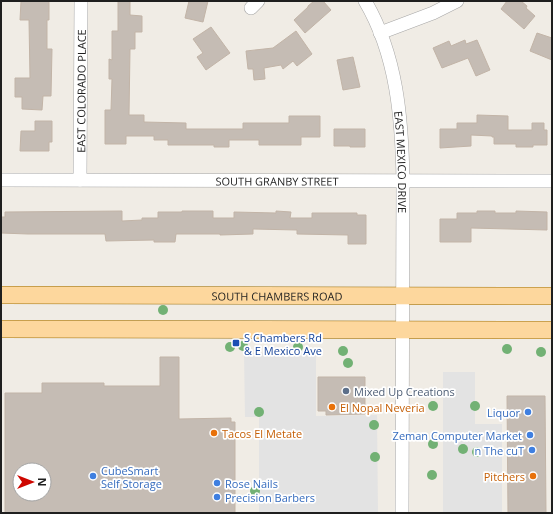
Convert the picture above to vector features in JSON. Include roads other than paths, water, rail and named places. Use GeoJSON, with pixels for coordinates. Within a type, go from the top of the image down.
{"type":"FeatureCollection","features":[{"type":"Feature","properties":{"kind":"main road","name":"SOUTH CHAMBERS ROAD"},"geometry":{"type":"LineString","coordinates":[[1,295],[552,296]]}},
{"type":"Feature","properties":{"kind":"main road"},"geometry":{"type":"LineString","coordinates":[[1,329],[552,330]]}},
{"type":"Feature","properties":{"kind":"street","name":"EAST COLORADO PLACE"},"geometry":{"type":"LineString","coordinates":[[80,180],[81,1]]}},
{"type":"Feature","properties":{"kind":"street","name":"EAST MEXICO DRIVE"},"geometry":{"type":"LineString","coordinates":[[365,1],[380,33],[391,66],[397,96],[402,150],[402,513]]}},
{"type":"Feature","properties":{"kind":"street"},"geometry":{"type":"LineString","coordinates":[[380,33],[433,13],[457,1]]}},
{"type":"Feature","properties":{"kind":"street","name":"SOUTH GRANBY STREET"},"geometry":{"type":"LineString","coordinates":[[1,180],[552,181]]}},
{"type":"Feature","properties":{"kind":"place","name":"S Chambers Rd & E Mexico Ave"},"geometry":{"type":"Point","coordinates":[236,343]}},
{"type":"Feature","properties":{"kind":"place","name":"Mixed Up Creations"},"geometry":{"type":"Point","coordinates":[346,391]}},
{"type":"Feature","properties":{"kind":"place","name":"El Nopal Neveria"},"geometry":{"type":"Point","coordinates":[332,407]}},
{"type":"Feature","properties":{"kind":"place","name":"Liquor"},"geometry":{"type":"Point","coordinates":[528,412]}},
{"type":"Feature","properties":{"kind":"place","name":"Tacos El Metate"},"geometry":{"type":"Point","coordinates":[214,433]}},
{"type":"Feature","properties":{"kind":"place","name":"Zeman Computer Market"},"geometry":{"type":"Point","coordinates":[530,435]}},
{"type":"Feature","properties":{"kind":"place","name":"n The cuT"},"geometry":{"type":"Point","coordinates":[532,450]}},
{"type":"Feature","properties":{"kind":"place","name":"CubeSmart Self Storage"},"geometry":{"type":"Point","coordinates":[93,476]}},
{"type":"Feature","properties":{"kind":"place","name":"Pitchers"},"geometry":{"type":"Point","coordinates":[533,476]}},
{"type":"Feature","properties":{"kind":"place","name":"Rose Nails"},"geometry":{"type":"Point","coordinates":[217,483]}},
{"type":"Feature","properties":{"kind":"place","name":"Precision Barbers"},"geometry":{"type":"Point","coordinates":[217,497]}}]}
